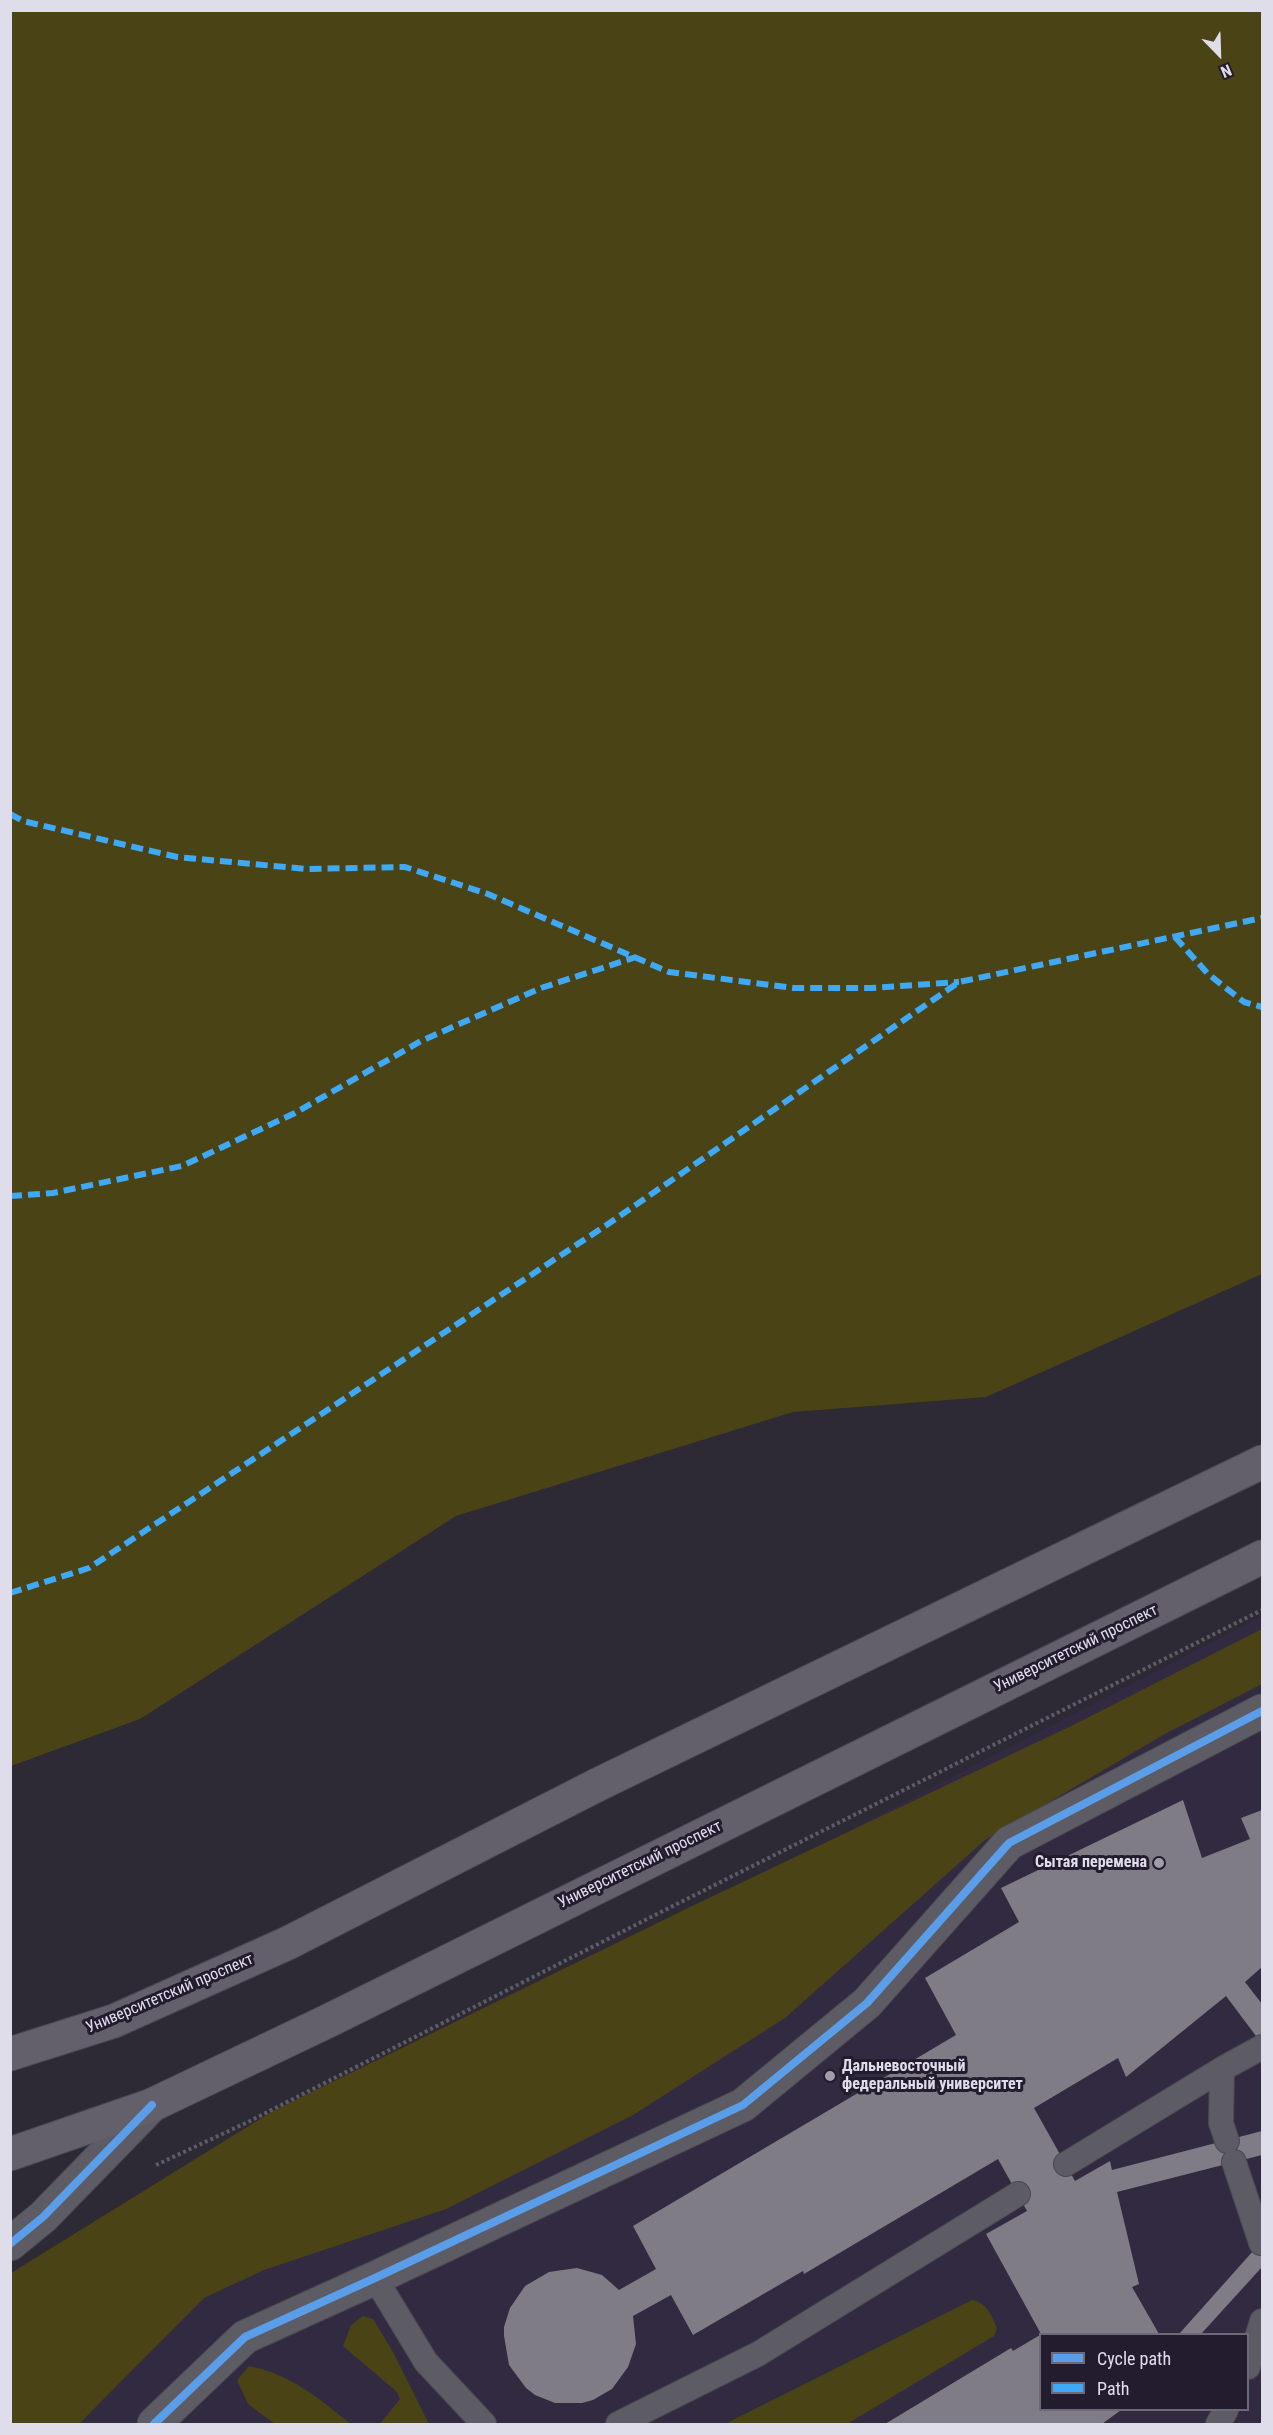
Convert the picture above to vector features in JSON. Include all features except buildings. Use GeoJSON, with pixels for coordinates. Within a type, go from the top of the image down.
{"type":"FeatureCollection","features":[{"type":"Feature","properties":{"kind":"main road","name":"Университетский проспект"},"geometry":{"type":"LineString","coordinates":[[10,2054],[114,2021],[288,1943],[597,1785],[1263,1462]]}},
{"type":"Feature","properties":{"kind":"main road","name":"Университетский проспект"},"geometry":{"type":"LineString","coordinates":[[10,2154],[152,2105],[330,2020],[1263,1557]]}},
{"type":"Feature","properties":{"kind":"street"},"geometry":{"type":"LineString","coordinates":[[154,2424],[245,2337],[743,2105],[867,2003],[1009,1843],[1263,1711]]}},
{"type":"Feature","properties":{"kind":"street"},"geometry":{"type":"LineString","coordinates":[[10,2244],[44,2217],[152,2105]]}},
{"type":"Feature","properties":{"kind":"lane"},"geometry":{"type":"LineString","coordinates":[[1066,2164],[1221,2069],[1263,2047]]}},
{"type":"Feature","properties":{"kind":"lane"},"geometry":{"type":"LineString","coordinates":[[1221,2069],[1221,2123],[1261,2243]]}},
{"type":"Feature","properties":{"kind":"lane"},"geometry":{"type":"LineString","coordinates":[[618,2424],[758,2354],[1018,2194]]}},
{"type":"Feature","properties":{"kind":"lane"},"geometry":{"type":"LineString","coordinates":[[375,2278],[426,2362],[484,2424]]}},
{"type":"Feature","properties":{"kind":"lane"},"geometry":{"type":"LineString","coordinates":[[1249,2366],[1263,2321]]}},
{"type":"Feature","properties":{"kind":"lane"},"geometry":{"type":"LineString","coordinates":[[1249,2368],[1263,2357]]}},
{"type":"Feature","properties":{"kind":"path"},"geometry":{"type":"LineString","coordinates":[[151,2168],[248,2122],[1263,1610]]}},
{"type":"Feature","properties":{"kind":"shaded area"},"geometry":{"type":"Polygon","coordinates":[[[11,10],[1262,11],[1262,1274],[986,1397],[793,1412],[456,1516],[140,1719],[11,1766],[11,10]]]}},
{"type":"Feature","properties":{"kind":"shaded area","name":"Дальневосточный федеральный университет"},"geometry":{"type":"Polygon","coordinates":[[[1262,1616],[1262,2424],[11,2424],[10,2312],[661,1928],[1262,1616]]]}},
{"type":"Feature","properties":{"kind":"shaded area"},"geometry":{"type":"Polygon","coordinates":[[[1262,1629],[1262,1684],[1163,1735],[985,1840],[785,2018],[633,2115],[446,2209],[264,2270],[204,2298],[79,2424],[11,2424],[11,2273],[273,2111],[690,1907],[1073,1725],[1262,1629]]]}},
{"type":"Feature","properties":{"kind":"shaded area"},"geometry":{"type":"Polygon","coordinates":[[[972,2300],[985,2306],[990,2314],[997,2328],[994,2336],[847,2424],[725,2424],[972,2300]]]}},
{"type":"Feature","properties":{"kind":"shaded area"},"geometry":{"type":"Polygon","coordinates":[[[363,2316],[373,2319],[393,2352],[429,2424],[380,2424],[400,2399],[397,2392],[343,2346],[351,2325],[363,2316]]]}},
{"type":"Feature","properties":{"kind":"shaded area"},"geometry":{"type":"Polygon","coordinates":[[[249,2366],[291,2381],[351,2424],[275,2424],[248,2404],[237,2380],[249,2366]]]}},
{"type":"Feature","properties":{"kind":"marked path"},"geometry":{"type":"LineString","coordinates":[[10,814],[23,821],[177,857],[307,869],[405,867],[488,894],[669,972],[794,988],[871,988],[959,982]]}},
{"type":"Feature","properties":{"kind":"marked path"},"geometry":{"type":"LineString","coordinates":[[10,1593],[89,1568],[611,1222],[959,982],[1262,918]]}},
{"type":"Feature","properties":{"kind":"marked path"},"geometry":{"type":"LineString","coordinates":[[1175,937],[1208,974],[1244,1002],[1262,1007]]}},
{"type":"Feature","properties":{"kind":"marked path"},"geometry":{"type":"LineString","coordinates":[[10,1196],[53,1193],[182,1166],[295,1113],[421,1041],[541,988],[636,957]]}},
{"type":"Feature","properties":{"kind":"cycle path"},"geometry":{"type":"LineString","coordinates":[[154,2424],[245,2337],[743,2105],[867,2003],[1009,1843],[1262,1711]]}},
{"type":"Feature","properties":{"kind":"cycle path"},"geometry":{"type":"LineString","coordinates":[[10,2244],[43,2217],[152,2105]]}},
{"type":"Feature","properties":{"kind":"place","name":"Сытая перемена"},"geometry":{"type":"Point","coordinates":[1159,1863]}},
{"type":"Feature","properties":{"kind":"place","name":"Дальневосточный федеральный университет"},"geometry":{"type":"Point","coordinates":[830,2076]}}]}
